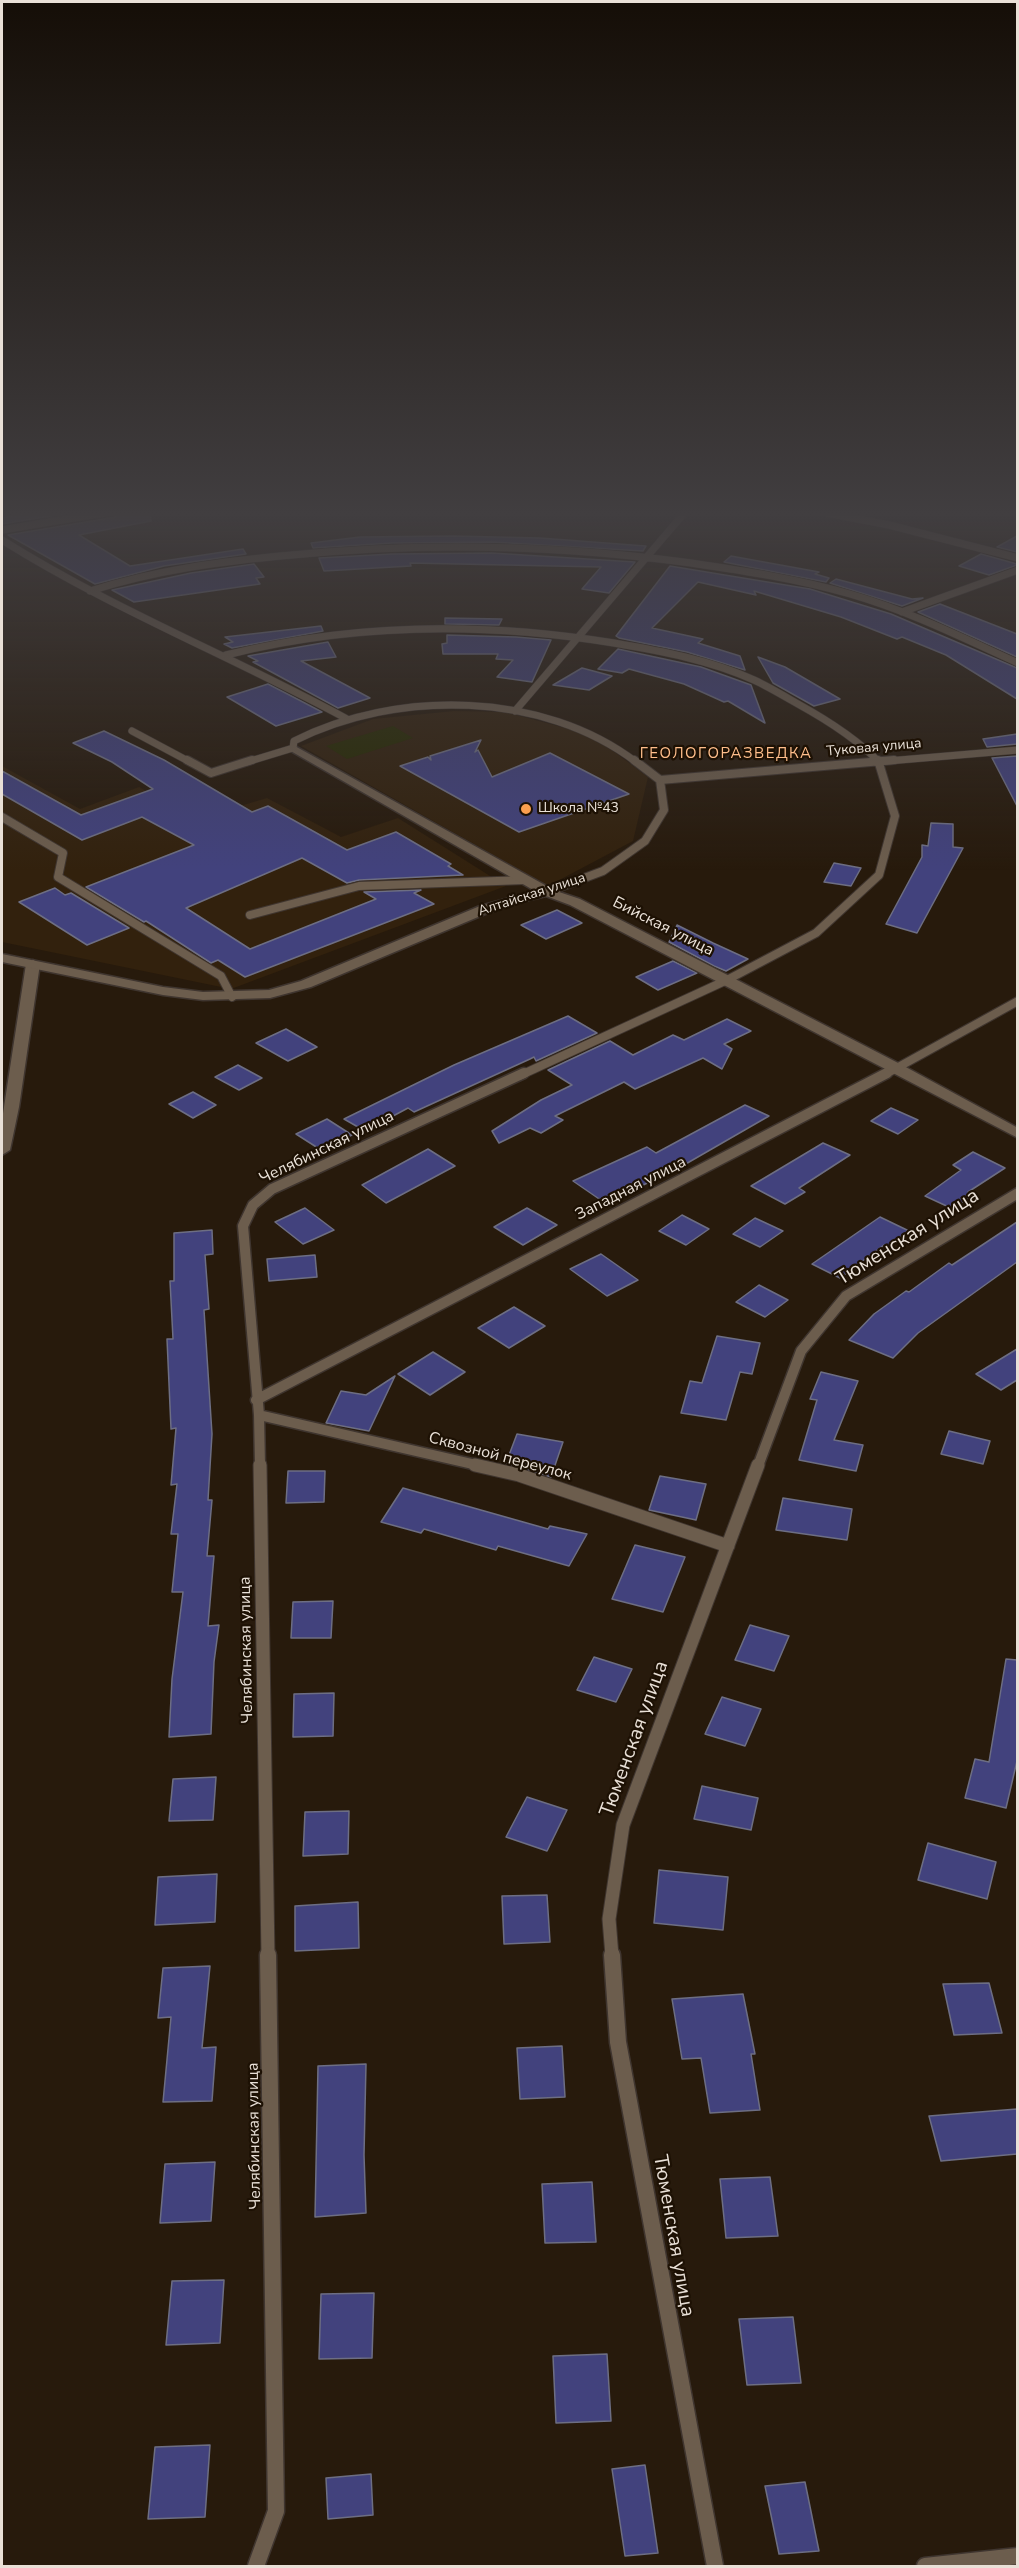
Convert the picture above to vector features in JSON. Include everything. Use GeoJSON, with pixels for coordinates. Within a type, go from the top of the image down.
{"type":"FeatureCollection","features":[{"type":"Feature","properties":{"kind":"street","name":"Бийская улица"},"geometry":{"type":"LineString","coordinates":[[293,748],[547,892],[575,902],[727,980],[897,1068],[1017,1134]]}},
{"type":"Feature","properties":{"kind":"street","name":"Алтайская улица"},"geometry":{"type":"LineString","coordinates":[[2,958],[163,991],[232,997],[270,994],[306,984],[485,909],[547,892]]}},
{"type":"Feature","properties":{"kind":"street"},"geometry":{"type":"LineString","coordinates":[[2,1150],[12,1107],[33,964]]}},
{"type":"Feature","properties":{"kind":"lane"},"geometry":{"type":"LineString","coordinates":[[175,631],[226,655],[347,719]]}},
{"type":"Feature","properties":{"kind":"lane"},"geometry":{"type":"LineString","coordinates":[[226,655],[273,643],[336,634],[391,631]]}},
{"type":"Feature","properties":{"kind":"lane"},"geometry":{"type":"LineString","coordinates":[[519,631],[651,649],[704,662],[754,680],[829,721],[879,761]]}},
{"type":"Feature","properties":{"kind":"lane"},"geometry":{"type":"LineString","coordinates":[[515,711],[583,631]]}},
{"type":"Feature","properties":{"kind":"lane"},"geometry":{"type":"LineString","coordinates":[[944,631],[1017,663]]}},
{"type":"Feature","properties":{"kind":"lane"},"geometry":{"type":"LineString","coordinates":[[132,730],[211,773],[293,748],[294,741],[347,719],[392,711],[441,707],[515,711],[591,733],[611,743],[660,780]]}},
{"type":"Feature","properties":{"kind":"lane","name":"Туковая улица"},"geometry":{"type":"LineString","coordinates":[[660,780],[1017,750]]}},
{"type":"Feature","properties":{"kind":"lane","name":"Челябинская улица"},"geometry":{"type":"LineString","coordinates":[[256,2566],[276,2511],[259,1415],[243,1226],[253,1205],[272,1189],[727,980],[816,933],[879,875],[895,816],[879,761]]}},
{"type":"Feature","properties":{"kind":"lane","name":"Алтайская улица"},"geometry":{"type":"LineString","coordinates":[[547,892],[603,871],[645,841],[664,810],[660,780]]}},
{"type":"Feature","properties":{"kind":"lane"},"geometry":{"type":"LineString","coordinates":[[2,817],[63,853],[58,877],[221,976],[232,997]]}},
{"type":"Feature","properties":{"kind":"lane"},"geometry":{"type":"LineString","coordinates":[[250,915],[359,886],[525,880]]}},
{"type":"Feature","properties":{"kind":"lane","name":"Западная улица"},"geometry":{"type":"LineString","coordinates":[[256,1400],[897,1068],[1017,1001]]}},
{"type":"Feature","properties":{"kind":"lane","name":"Тюменская улица"},"geometry":{"type":"LineString","coordinates":[[715,2566],[618,2042],[609,1919],[622,1825],[801,1351],[846,1296],[1017,1194]]}},
{"type":"Feature","properties":{"kind":"lane","name":"Сквозной переулок"},"geometry":{"type":"LineString","coordinates":[[259,1415],[519,1475],[728,1546]]}},
{"type":"Feature","properties":{"kind":"lane"},"geometry":{"type":"LineString","coordinates":[[925,2566],[1017,2556]]}},
{"type":"Feature","properties":{"kind":"shaded area","name":"Школа №43"},"geometry":{"type":"Polygon","coordinates":[[[454,711],[505,712],[592,735],[648,777],[633,841],[548,886],[301,746],[373,719],[454,711]]]}},
{"type":"Feature","properties":{"kind":"shaded area"},"geometry":{"type":"Polygon","coordinates":[[[2,766],[80,809],[139,787],[196,819],[267,798],[341,837],[398,818],[506,886],[231,989],[2,942],[2,766]]]}},
{"type":"Feature","properties":{"kind":"green space"},"geometry":{"type":"Polygon","coordinates":[[[393,726],[413,738],[347,759],[326,746],[393,726]]]}},
{"type":"Feature","properties":{"kind":"building"},"geometry":{"type":"Polygon","coordinates":[[[279,631],[323,631],[232,648],[224,644],[233,642],[225,637],[279,631]]]}},
{"type":"Feature","properties":{"kind":"building"},"geometry":{"type":"Polygon","coordinates":[[[620,631],[665,631],[703,639],[698,643],[740,656],[745,670],[687,652],[616,636],[620,631]]]}},
{"type":"Feature","properties":{"kind":"building"},"geometry":{"type":"Polygon","coordinates":[[[876,631],[930,631],[1017,668],[1017,699],[946,655],[902,637],[897,639],[876,631]]]}},
{"type":"Feature","properties":{"kind":"building"},"geometry":{"type":"Polygon","coordinates":[[[959,631],[1009,631],[1017,634],[1017,657],[959,631]]]}},
{"type":"Feature","properties":{"kind":"building"},"geometry":{"type":"Polygon","coordinates":[[[447,635],[551,640],[532,682],[497,677],[513,660],[496,659],[498,654],[443,654],[442,644],[447,643],[447,635]]]}},
{"type":"Feature","properties":{"kind":"building"},"geometry":{"type":"Polygon","coordinates":[[[328,642],[336,657],[301,661],[370,698],[338,708],[253,662],[258,661],[248,656],[328,642]]]}},
{"type":"Feature","properties":{"kind":"building"},"geometry":{"type":"Polygon","coordinates":[[[618,649],[701,667],[751,685],[765,723],[728,701],[724,702],[684,684],[629,669],[622,673],[598,669],[618,649]]]}},
{"type":"Feature","properties":{"kind":"building"},"geometry":{"type":"Polygon","coordinates":[[[758,657],[785,667],[840,699],[814,706],[773,683],[758,657]]]}},
{"type":"Feature","properties":{"kind":"building"},"geometry":{"type":"Polygon","coordinates":[[[582,668],[612,676],[589,690],[553,685],[582,668]]]}},
{"type":"Feature","properties":{"kind":"building"},"geometry":{"type":"Polygon","coordinates":[[[268,684],[322,712],[276,726],[227,697],[268,684]]]}},
{"type":"Feature","properties":{"kind":"building"},"geometry":{"type":"Polygon","coordinates":[[[104,731],[164,760],[252,812],[268,806],[347,850],[396,832],[451,864],[448,866],[463,875],[359,880],[347,883],[302,858],[186,908],[250,949],[376,899],[364,892],[421,890],[414,893],[434,904],[245,977],[218,960],[211,963],[146,921],[144,922],[86,887],[194,845],[142,817],[82,840],[2,794],[2,771],[81,815],[153,789],[112,762],[73,743],[104,731]]]}},
{"type":"Feature","properties":{"kind":"building"},"geometry":{"type":"Polygon","coordinates":[[[1017,734],[1017,744],[987,747],[983,739],[1017,734]]]}},
{"type":"Feature","properties":{"kind":"building"},"geometry":{"type":"Polygon","coordinates":[[[481,740],[475,752],[478,750],[492,777],[550,753],[629,794],[519,832],[400,766],[428,757],[431,760],[430,756],[481,740]]]}},
{"type":"Feature","properties":{"kind":"building"},"geometry":{"type":"Polygon","coordinates":[[[1017,756],[1017,806],[992,758],[1017,756]]]}},
{"type":"Feature","properties":{"kind":"building"},"geometry":{"type":"Polygon","coordinates":[[[931,823],[953,824],[953,847],[963,848],[917,933],[886,924],[922,857],[922,845],[928,846],[931,823]]]}},
{"type":"Feature","properties":{"kind":"building"},"geometry":{"type":"Polygon","coordinates":[[[834,863],[861,868],[851,886],[824,882],[834,863]]]}},
{"type":"Feature","properties":{"kind":"building"},"geometry":{"type":"Polygon","coordinates":[[[55,888],[65,895],[71,893],[129,928],[87,945],[19,902],[55,888]]]}},
{"type":"Feature","properties":{"kind":"building"},"geometry":{"type":"Polygon","coordinates":[[[557,910],[582,923],[546,939],[521,925],[557,910]]]}},
{"type":"Feature","properties":{"kind":"building"},"geometry":{"type":"Polygon","coordinates":[[[677,925],[748,959],[726,971],[714,966],[669,942],[677,925]]]}},
{"type":"Feature","properties":{"kind":"building"},"geometry":{"type":"Polygon","coordinates":[[[673,961],[697,973],[658,990],[636,977],[673,961]]]}},
{"type":"Feature","properties":{"kind":"building"},"geometry":{"type":"Polygon","coordinates":[[[568,1016],[597,1033],[536,1061],[534,1057],[414,1112],[408,1108],[365,1131],[344,1119],[454,1065],[568,1016]]]}},
{"type":"Feature","properties":{"kind":"building"},"geometry":{"type":"Polygon","coordinates":[[[727,1019],[751,1031],[724,1044],[732,1049],[722,1069],[703,1058],[635,1089],[624,1082],[555,1116],[563,1120],[541,1133],[530,1128],[499,1143],[492,1131],[541,1100],[572,1085],[548,1070],[610,1041],[633,1055],[673,1035],[684,1040],[727,1019]]]}},
{"type":"Feature","properties":{"kind":"building"},"geometry":{"type":"Polygon","coordinates":[[[286,1029],[317,1047],[288,1061],[256,1043],[286,1029]]]}},
{"type":"Feature","properties":{"kind":"building"},"geometry":{"type":"Polygon","coordinates":[[[238,1065],[262,1078],[239,1090],[215,1077],[238,1065]]]}},
{"type":"Feature","properties":{"kind":"building"},"geometry":{"type":"Polygon","coordinates":[[[193,1092],[216,1105],[193,1118],[169,1104],[193,1092]]]}},
{"type":"Feature","properties":{"kind":"building"},"geometry":{"type":"Polygon","coordinates":[[[745,1105],[769,1116],[677,1169],[605,1203],[573,1181],[647,1147],[656,1153],[745,1105]]]}},
{"type":"Feature","properties":{"kind":"building"},"geometry":{"type":"Polygon","coordinates":[[[891,1108],[918,1120],[898,1134],[871,1121],[891,1108]]]}},
{"type":"Feature","properties":{"kind":"building"},"geometry":{"type":"Polygon","coordinates":[[[327,1119],[352,1135],[321,1150],[296,1134],[327,1119]]]}},
{"type":"Feature","properties":{"kind":"building"},"geometry":{"type":"Polygon","coordinates":[[[823,1143],[850,1155],[799,1188],[805,1192],[785,1204],[751,1186],[823,1143]]]}},
{"type":"Feature","properties":{"kind":"building"},"geometry":{"type":"Polygon","coordinates":[[[428,1149],[455,1166],[386,1203],[362,1185],[428,1149]]]}},
{"type":"Feature","properties":{"kind":"building"},"geometry":{"type":"Polygon","coordinates":[[[973,1152],[1005,1168],[968,1192],[974,1194],[953,1209],[925,1196],[961,1170],[953,1165],[973,1152]]]}},
{"type":"Feature","properties":{"kind":"building"},"geometry":{"type":"Polygon","coordinates":[[[305,1208],[334,1230],[303,1244],[275,1222],[305,1208]]]}},
{"type":"Feature","properties":{"kind":"building"},"geometry":{"type":"Polygon","coordinates":[[[527,1208],[557,1225],[523,1245],[494,1227],[527,1208]]]}},
{"type":"Feature","properties":{"kind":"building"},"geometry":{"type":"Polygon","coordinates":[[[682,1215],[709,1229],[686,1245],[659,1231],[682,1215]]]}},
{"type":"Feature","properties":{"kind":"building"},"geometry":{"type":"Polygon","coordinates":[[[880,1217],[909,1231],[887,1247],[884,1245],[840,1278],[812,1264],[880,1217]]]}},
{"type":"Feature","properties":{"kind":"building"},"geometry":{"type":"Polygon","coordinates":[[[755,1218],[783,1231],[760,1247],[733,1234],[755,1218]]]}},
{"type":"Feature","properties":{"kind":"building"},"geometry":{"type":"Polygon","coordinates":[[[1017,1222],[1017,1262],[918,1333],[893,1358],[849,1340],[874,1314],[906,1291],[909,1292],[949,1263],[952,1265],[1017,1222]]]}},
{"type":"Feature","properties":{"kind":"building"},"geometry":{"type":"Polygon","coordinates":[[[212,1230],[213,1254],[205,1255],[209,1309],[204,1310],[212,1434],[208,1500],[212,1500],[207,1556],[214,1556],[208,1626],[219,1625],[214,1662],[211,1734],[169,1737],[172,1679],[183,1592],[172,1592],[178,1534],[171,1534],[177,1484],[171,1485],[176,1428],[171,1429],[167,1339],[173,1339],[170,1281],[174,1281],[174,1233],[212,1230]]]}},
{"type":"Feature","properties":{"kind":"building"},"geometry":{"type":"Polygon","coordinates":[[[601,1254],[638,1280],[607,1296],[570,1269],[601,1254]]]}},
{"type":"Feature","properties":{"kind":"building"},"geometry":{"type":"Polygon","coordinates":[[[315,1255],[317,1277],[269,1281],[267,1259],[315,1255]]]}},
{"type":"Feature","properties":{"kind":"building"},"geometry":{"type":"Polygon","coordinates":[[[759,1285],[788,1300],[765,1317],[736,1302],[759,1285]]]}},
{"type":"Feature","properties":{"kind":"building"},"geometry":{"type":"Polygon","coordinates":[[[514,1307],[545,1326],[509,1348],[478,1328],[514,1307]]]}},
{"type":"Feature","properties":{"kind":"building"},"geometry":{"type":"Polygon","coordinates":[[[717,1336],[760,1343],[752,1374],[740,1372],[726,1420],[681,1413],[690,1381],[702,1383],[717,1336]]]}},
{"type":"Feature","properties":{"kind":"building"},"geometry":{"type":"Polygon","coordinates":[[[1017,1349],[1017,1380],[1001,1390],[976,1374],[1017,1349]]]}},
{"type":"Feature","properties":{"kind":"building"},"geometry":{"type":"Polygon","coordinates":[[[433,1352],[465,1372],[430,1395],[398,1374],[433,1352]]]}},
{"type":"Feature","properties":{"kind":"building"},"geometry":{"type":"Polygon","coordinates":[[[821,1372],[858,1381],[834,1440],[863,1445],[856,1471],[799,1460],[817,1400],[810,1399],[821,1372]]]}},
{"type":"Feature","properties":{"kind":"building"},"geometry":{"type":"Polygon","coordinates":[[[395,1376],[369,1431],[326,1423],[341,1391],[366,1395],[395,1376]]]}},
{"type":"Feature","properties":{"kind":"building"},"geometry":{"type":"Polygon","coordinates":[[[949,1431],[990,1441],[983,1464],[941,1454],[949,1431]]]}},
{"type":"Feature","properties":{"kind":"building"},"geometry":{"type":"Polygon","coordinates":[[[517,1434],[563,1442],[551,1477],[506,1463],[517,1434]]]}},
{"type":"Feature","properties":{"kind":"building"},"geometry":{"type":"Polygon","coordinates":[[[288,1471],[325,1471],[324,1502],[286,1503],[288,1471]]]}},
{"type":"Feature","properties":{"kind":"building"},"geometry":{"type":"Polygon","coordinates":[[[660,1476],[706,1484],[696,1520],[649,1510],[660,1476]]]}},
{"type":"Feature","properties":{"kind":"building"},"geometry":{"type":"Polygon","coordinates":[[[403,1488],[548,1529],[550,1526],[587,1534],[569,1566],[498,1546],[496,1550],[424,1529],[421,1533],[381,1522],[403,1488]]]}},
{"type":"Feature","properties":{"kind":"building"},"geometry":{"type":"Polygon","coordinates":[[[783,1498],[852,1509],[847,1540],[776,1530],[783,1498]]]}},
{"type":"Feature","properties":{"kind":"building"},"geometry":{"type":"Polygon","coordinates":[[[635,1545],[685,1557],[663,1612],[612,1599],[635,1545]]]}},
{"type":"Feature","properties":{"kind":"building"},"geometry":{"type":"Polygon","coordinates":[[[333,1601],[331,1638],[291,1638],[293,1602],[333,1601]]]}},
{"type":"Feature","properties":{"kind":"building"},"geometry":{"type":"Polygon","coordinates":[[[750,1625],[789,1636],[774,1671],[735,1660],[750,1625]]]}},
{"type":"Feature","properties":{"kind":"building"},"geometry":{"type":"Polygon","coordinates":[[[594,1657],[632,1669],[616,1702],[577,1690],[594,1657]]]}},
{"type":"Feature","properties":{"kind":"building"},"geometry":{"type":"Polygon","coordinates":[[[1006,1659],[1017,1660],[1017,1761],[1006,1808],[965,1798],[975,1759],[989,1762],[1006,1659]]]}},
{"type":"Feature","properties":{"kind":"building"},"geometry":{"type":"Polygon","coordinates":[[[334,1693],[333,1736],[293,1737],[294,1694],[334,1693]]]}},
{"type":"Feature","properties":{"kind":"building"},"geometry":{"type":"Polygon","coordinates":[[[722,1697],[761,1709],[745,1746],[705,1734],[722,1697]]]}},
{"type":"Feature","properties":{"kind":"building"},"geometry":{"type":"Polygon","coordinates":[[[216,1777],[213,1820],[169,1821],[173,1779],[216,1777]]]}},
{"type":"Feature","properties":{"kind":"building"},"geometry":{"type":"Polygon","coordinates":[[[702,1786],[758,1798],[751,1830],[694,1819],[702,1786]]]}},
{"type":"Feature","properties":{"kind":"building"},"geometry":{"type":"Polygon","coordinates":[[[527,1797],[567,1810],[547,1851],[506,1837],[527,1797]]]}},
{"type":"Feature","properties":{"kind":"building"},"geometry":{"type":"Polygon","coordinates":[[[349,1811],[348,1854],[303,1856],[305,1812],[349,1811]]]}},
{"type":"Feature","properties":{"kind":"building"},"geometry":{"type":"Polygon","coordinates":[[[928,1843],[996,1862],[987,1899],[918,1880],[928,1843]]]}},
{"type":"Feature","properties":{"kind":"building"},"geometry":{"type":"Polygon","coordinates":[[[659,1870],[728,1877],[723,1930],[654,1923],[659,1870]]]}},
{"type":"Feature","properties":{"kind":"building"},"geometry":{"type":"Polygon","coordinates":[[[217,1874],[215,1922],[155,1925],[158,1877],[217,1874]]]}},
{"type":"Feature","properties":{"kind":"building"},"geometry":{"type":"Polygon","coordinates":[[[547,1895],[550,1942],[504,1944],[502,1896],[547,1895]]]}},
{"type":"Feature","properties":{"kind":"building"},"geometry":{"type":"Polygon","coordinates":[[[358,1902],[359,1948],[295,1951],[295,1906],[358,1902]]]}},
{"type":"Feature","properties":{"kind":"building"},"geometry":{"type":"Polygon","coordinates":[[[210,1966],[202,2048],[216,2047],[212,2101],[163,2102],[171,2017],[158,2018],[163,1968],[210,1966]]]}},
{"type":"Feature","properties":{"kind":"building"},"geometry":{"type":"Polygon","coordinates":[[[989,1983],[1002,2033],[954,2035],[943,1984],[989,1983]]]}},
{"type":"Feature","properties":{"kind":"building"},"geometry":{"type":"Polygon","coordinates":[[[743,1994],[755,2054],[751,2054],[760,2110],[710,2113],[701,2058],[682,2059],[672,1999],[743,1994]]]}},
{"type":"Feature","properties":{"kind":"building"},"geometry":{"type":"Polygon","coordinates":[[[562,2046],[565,2097],[520,2099],[517,2048],[562,2046]]]}},
{"type":"Feature","properties":{"kind":"building"},"geometry":{"type":"Polygon","coordinates":[[[366,2064],[364,2155],[366,2213],[315,2217],[318,2066],[366,2064]]]}},
{"type":"Feature","properties":{"kind":"building"},"geometry":{"type":"Polygon","coordinates":[[[1017,2109],[1017,2154],[941,2161],[929,2116],[1017,2109]]]}},
{"type":"Feature","properties":{"kind":"building"},"geometry":{"type":"Polygon","coordinates":[[[215,2162],[211,2221],[160,2223],[165,2164],[215,2162]]]}},
{"type":"Feature","properties":{"kind":"building"},"geometry":{"type":"Polygon","coordinates":[[[770,2177],[778,2236],[726,2238],[720,2179],[770,2177]]]}},
{"type":"Feature","properties":{"kind":"building"},"geometry":{"type":"Polygon","coordinates":[[[592,2182],[596,2242],[545,2243],[542,2184],[592,2182]]]}},
{"type":"Feature","properties":{"kind":"building"},"geometry":{"type":"Polygon","coordinates":[[[224,2280],[220,2343],[166,2345],[172,2281],[224,2280]]]}},
{"type":"Feature","properties":{"kind":"building"},"geometry":{"type":"Polygon","coordinates":[[[374,2293],[372,2358],[319,2359],[321,2294],[374,2293]]]}},
{"type":"Feature","properties":{"kind":"building"},"geometry":{"type":"Polygon","coordinates":[[[793,2317],[801,2383],[747,2385],[739,2319],[793,2317]]]}},
{"type":"Feature","properties":{"kind":"building"},"geometry":{"type":"Polygon","coordinates":[[[607,2354],[611,2421],[556,2423],[553,2356],[607,2354]]]}},
{"type":"Feature","properties":{"kind":"building"},"geometry":{"type":"Polygon","coordinates":[[[210,2445],[205,2517],[148,2519],[155,2447],[210,2445]]]}},
{"type":"Feature","properties":{"kind":"building"},"geometry":{"type":"Polygon","coordinates":[[[645,2465],[658,2553],[625,2556],[612,2469],[645,2465]]]}},
{"type":"Feature","properties":{"kind":"building"},"geometry":{"type":"Polygon","coordinates":[[[371,2474],[373,2515],[328,2519],[326,2478],[371,2474]]]}},
{"type":"Feature","properties":{"kind":"building"},"geometry":{"type":"Polygon","coordinates":[[[805,2482],[819,2551],[779,2554],[765,2486],[805,2482]]]}},
{"type":"Feature","properties":{"kind":"place","name":"Школа №43"},"geometry":{"type":"Point","coordinates":[526,809]}},
{"type":"Feature","properties":{"kind":"district","name":"ГЕОЛОГОРАЗВЕДКА"},"geometry":{"type":"Point","coordinates":[726,754]}}]}
